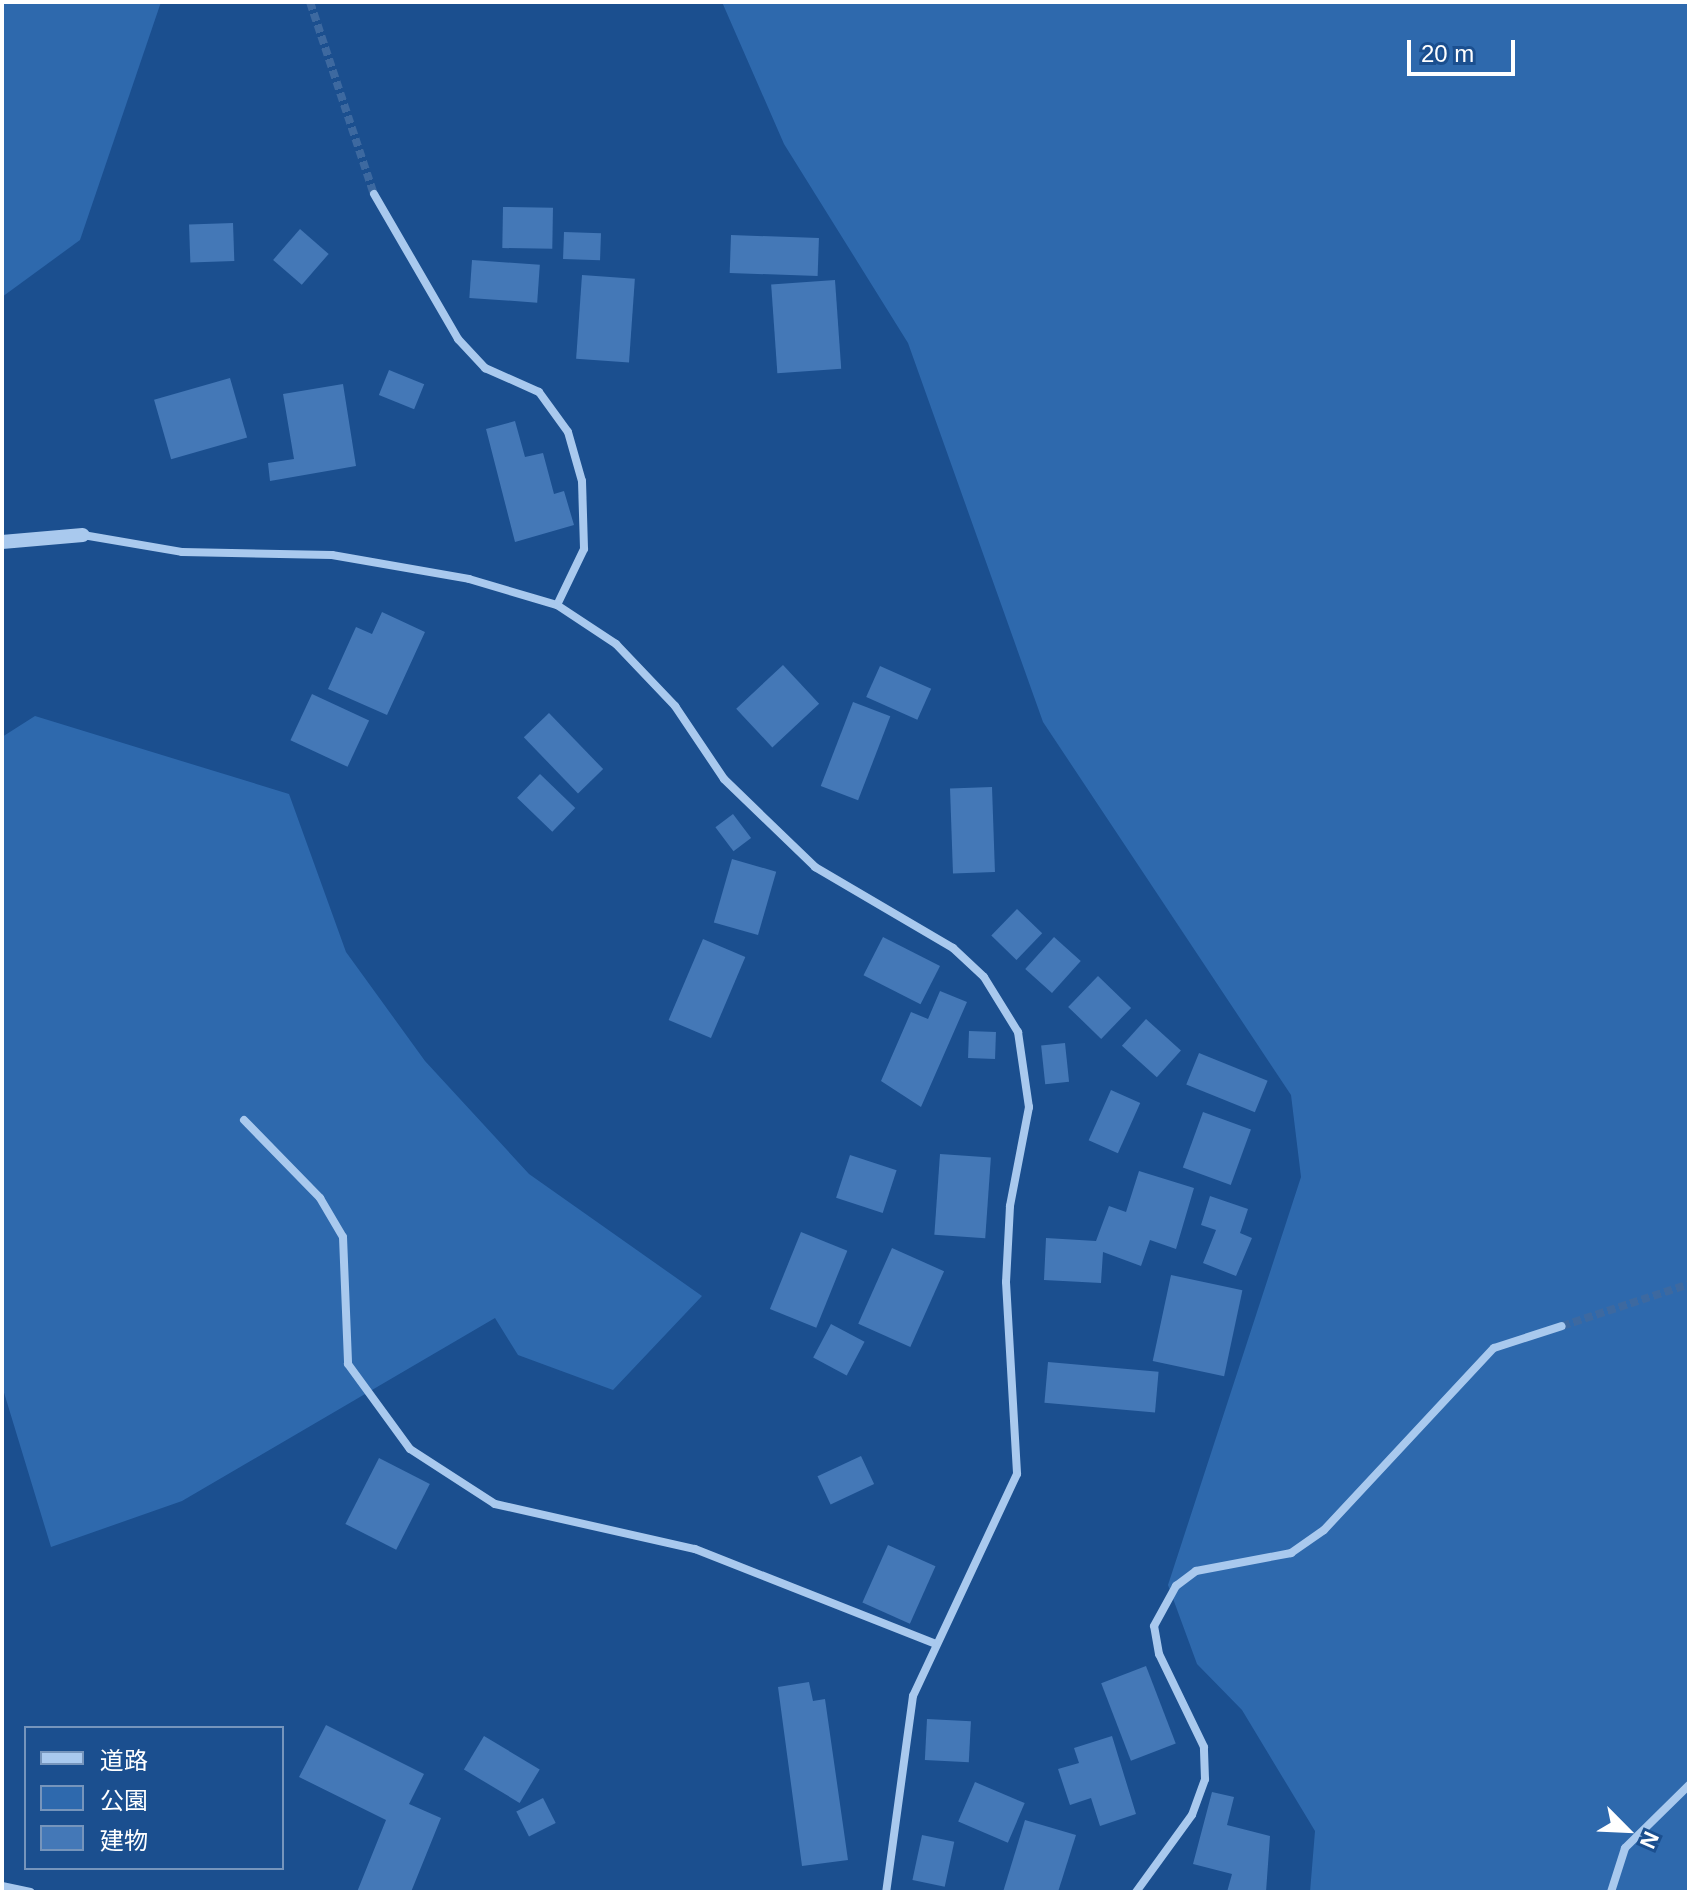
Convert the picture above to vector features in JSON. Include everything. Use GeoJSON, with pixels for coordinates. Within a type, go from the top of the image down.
{"type":"FeatureCollection","features":[{"type":"Feature","properties":{"kind":"street"},"geometry":{"type":"LineString","coordinates":[[374,194],[458,339],[485,368],[539,392],[568,432],[582,481],[584,549],[557,605]]}},
{"type":"Feature","properties":{"kind":"street"},"geometry":{"type":"LineString","coordinates":[[2,542],[83,535],[182,552],[332,555],[469,579],[557,605],[616,644],[675,706],[724,779],[815,867],[953,948],[984,977],[1018,1032],[1029,1107],[1010,1206],[1006,1282],[1017,1474],[913,1696],[886,1892]]}},
{"type":"Feature","properties":{"kind":"street"},"geometry":{"type":"LineString","coordinates":[[244,1120],[320,1198],[343,1237],[348,1364],[410,1449],[495,1504],[695,1549],[936,1644]]}},
{"type":"Feature","properties":{"kind":"street"},"geometry":{"type":"LineString","coordinates":[[1136,1892],[1192,1815],[1205,1779],[1204,1747],[1159,1654],[1154,1626],[1176,1586],[1196,1571],[1291,1553],[1324,1530],[1494,1348],[1562,1326]]}},
{"type":"Feature","properties":{"kind":"street"},"geometry":{"type":"LineString","coordinates":[[1611,1892],[1625,1848],[1689,1785]]}},
{"type":"Feature","properties":{"kind":"street"},"geometry":{"type":"LineString","coordinates":[[2,1886],[30,1892]]}},
{"type":"Feature","properties":{"kind":"green space"},"geometry":{"type":"Polygon","coordinates":[[[2,2],[161,2],[80,240],[2,297],[2,2]]]}},
{"type":"Feature","properties":{"kind":"green space"},"geometry":{"type":"Polygon","coordinates":[[[722,2],[1689,2],[1689,1892],[1310,1892],[1315,1831],[1242,1710],[1197,1664],[1168,1585],[1301,1177],[1291,1095],[1043,722],[908,343],[784,144],[722,2]]]}},
{"type":"Feature","properties":{"kind":"green space"},"geometry":{"type":"Polygon","coordinates":[[[35,716],[289,794],[346,952],[425,1061],[529,1174],[702,1296],[613,1390],[518,1355],[495,1318],[182,1501],[51,1547],[2,1386],[2,737],[35,716]]]}},
{"type":"Feature","properties":{"kind":"building"},"geometry":{"type":"Polygon","coordinates":[[[503,207],[553,208],[552,249],[502,248],[503,207]]]}},
{"type":"Feature","properties":{"kind":"building"},"geometry":{"type":"Polygon","coordinates":[[[233,223],[234,261],[190,263],[189,225],[233,223]]]}},
{"type":"Feature","properties":{"kind":"building"},"geometry":{"type":"Polygon","coordinates":[[[300,229],[329,254],[302,285],[273,260],[300,229]]]}},
{"type":"Feature","properties":{"kind":"building"},"geometry":{"type":"Polygon","coordinates":[[[564,232],[601,233],[600,260],[563,259],[564,232]]]}},
{"type":"Feature","properties":{"kind":"building"},"geometry":{"type":"Polygon","coordinates":[[[731,235],[819,238],[818,276],[730,273],[731,235]]]}},
{"type":"Feature","properties":{"kind":"building"},"geometry":{"type":"Polygon","coordinates":[[[472,260],[540,265],[537,303],[469,298],[472,260]]]}},
{"type":"Feature","properties":{"kind":"building"},"geometry":{"type":"Polygon","coordinates":[[[582,275],[635,279],[629,362],[576,359],[582,275]]]}},
{"type":"Feature","properties":{"kind":"building"},"geometry":{"type":"Polygon","coordinates":[[[835,280],[841,369],[777,373],[771,284],[835,280]]]}},
{"type":"Feature","properties":{"kind":"building"},"geometry":{"type":"Polygon","coordinates":[[[389,370],[424,384],[414,409],[379,395],[389,370]]]}},
{"type":"Feature","properties":{"kind":"building"},"geometry":{"type":"Polygon","coordinates":[[[230,378],[247,438],[171,459],[154,400],[230,378]]]}},
{"type":"Feature","properties":{"kind":"building"},"geometry":{"type":"Polygon","coordinates":[[[343,384],[356,466],[270,481],[268,463],[294,459],[283,394],[343,384]]]}},
{"type":"Feature","properties":{"kind":"building"},"geometry":{"type":"Polygon","coordinates":[[[515,421],[525,457],[543,453],[554,494],[564,491],[574,525],[515,542],[486,429],[515,421]]]}},
{"type":"Feature","properties":{"kind":"building"},"geometry":{"type":"Polygon","coordinates":[[[382,612],[425,632],[387,715],[328,689],[356,627],[372,634],[382,612]]]}},
{"type":"Feature","properties":{"kind":"building"},"geometry":{"type":"Polygon","coordinates":[[[783,665],[819,704],[772,747],[736,709],[783,665]]]}},
{"type":"Feature","properties":{"kind":"building"},"geometry":{"type":"Polygon","coordinates":[[[880,666],[931,689],[917,720],[866,697],[880,666]]]}},
{"type":"Feature","properties":{"kind":"building"},"geometry":{"type":"Polygon","coordinates":[[[312,694],[369,721],[348,767],[290,740],[312,694]]]}},
{"type":"Feature","properties":{"kind":"building"},"geometry":{"type":"Polygon","coordinates":[[[853,702],[890,716],[858,800],[821,786],[853,702]]]}},
{"type":"Feature","properties":{"kind":"building"},"geometry":{"type":"Polygon","coordinates":[[[549,713],[603,769],[578,793],[524,737],[549,713]]]}},
{"type":"Feature","properties":{"kind":"building"},"geometry":{"type":"Polygon","coordinates":[[[540,774],[575,808],[552,832],[517,798],[540,774]]]}},
{"type":"Feature","properties":{"kind":"building"},"geometry":{"type":"Polygon","coordinates":[[[992,787],[995,872],[953,873],[950,788],[992,787]]]}},
{"type":"Feature","properties":{"kind":"building"},"geometry":{"type":"Polygon","coordinates":[[[733,814],[751,838],[733,851],[715,827],[733,814]]]}},
{"type":"Feature","properties":{"kind":"building"},"geometry":{"type":"Polygon","coordinates":[[[732,859],[776,872],[758,935],[714,922],[732,859]]]}},
{"type":"Feature","properties":{"kind":"building"},"geometry":{"type":"Polygon","coordinates":[[[1017,909],[1042,933],[1016,960],[991,936],[1017,909]]]}},
{"type":"Feature","properties":{"kind":"building"},"geometry":{"type":"Polygon","coordinates":[[[883,937],[940,966],[921,1004],[863,975],[883,937]]]}},
{"type":"Feature","properties":{"kind":"building"},"geometry":{"type":"Polygon","coordinates":[[[1054,937],[1081,961],[1052,993],[1025,969],[1054,937]]]}},
{"type":"Feature","properties":{"kind":"building"},"geometry":{"type":"Polygon","coordinates":[[[703,939],[745,957],[711,1038],[669,1020],[703,939]]]}},
{"type":"Feature","properties":{"kind":"building"},"geometry":{"type":"Polygon","coordinates":[[[1098,976],[1131,1008],[1101,1039],[1068,1007],[1098,976]]]}},
{"type":"Feature","properties":{"kind":"building"},"geometry":{"type":"Polygon","coordinates":[[[940,991],[967,1002],[921,1107],[881,1081],[911,1012],[928,1019],[940,991]]]}},
{"type":"Feature","properties":{"kind":"building"},"geometry":{"type":"Polygon","coordinates":[[[1146,1019],[1181,1050],[1157,1077],[1122,1046],[1146,1019]]]}},
{"type":"Feature","properties":{"kind":"building"},"geometry":{"type":"Polygon","coordinates":[[[969,1031],[996,1032],[995,1059],[968,1058],[969,1031]]]}},
{"type":"Feature","properties":{"kind":"building"},"geometry":{"type":"Polygon","coordinates":[[[1065,1043],[1069,1082],[1045,1084],[1041,1046],[1065,1043]]]}},
{"type":"Feature","properties":{"kind":"building"},"geometry":{"type":"Polygon","coordinates":[[[1199,1053],[1268,1081],[1255,1112],[1186,1085],[1199,1053]]]}},
{"type":"Feature","properties":{"kind":"building"},"geometry":{"type":"Polygon","coordinates":[[[1111,1090],[1140,1103],[1118,1153],[1089,1140],[1111,1090]]]}},
{"type":"Feature","properties":{"kind":"building"},"geometry":{"type":"Polygon","coordinates":[[[1203,1112],[1251,1129],[1231,1185],[1183,1167],[1203,1112]]]}},
{"type":"Feature","properties":{"kind":"building"},"geometry":{"type":"Polygon","coordinates":[[[940,1154],[991,1158],[985,1238],[934,1235],[940,1154]]]}},
{"type":"Feature","properties":{"kind":"building"},"geometry":{"type":"Polygon","coordinates":[[[850,1155],[897,1170],[883,1213],[836,1198],[850,1155]]]}},
{"type":"Feature","properties":{"kind":"building"},"geometry":{"type":"Polygon","coordinates":[[[1139,1171],[1194,1188],[1176,1249],[1150,1240],[1141,1266],[1103,1252],[1101,1283],[1044,1280],[1046,1238],[1096,1241],[1109,1206],[1126,1212],[1139,1171]]]}},
{"type":"Feature","properties":{"kind":"building"},"geometry":{"type":"Polygon","coordinates":[[[1210,1196],[1248,1209],[1240,1233],[1252,1238],[1236,1276],[1203,1263],[1216,1230],[1201,1225],[1210,1196]]]}},
{"type":"Feature","properties":{"kind":"building"},"geometry":{"type":"Polygon","coordinates":[[[801,1232],[847,1251],[816,1328],[770,1309],[801,1232]]]}},
{"type":"Feature","properties":{"kind":"building"},"geometry":{"type":"Polygon","coordinates":[[[892,1248],[944,1271],[910,1347],[858,1324],[892,1248]]]}},
{"type":"Feature","properties":{"kind":"building"},"geometry":{"type":"Polygon","coordinates":[[[1171,1275],[1242,1290],[1224,1376],[1153,1361],[1171,1275]]]}},
{"type":"Feature","properties":{"kind":"building"},"geometry":{"type":"Polygon","coordinates":[[[831,1324],[865,1342],[847,1375],[813,1358],[831,1324]]]}},
{"type":"Feature","properties":{"kind":"building"},"geometry":{"type":"Polygon","coordinates":[[[1048,1362],[1159,1372],[1155,1413],[1044,1403],[1048,1362]]]}},
{"type":"Feature","properties":{"kind":"building"},"geometry":{"type":"Polygon","coordinates":[[[861,1456],[874,1484],[831,1504],[817,1476],[861,1456]]]}},
{"type":"Feature","properties":{"kind":"building"},"geometry":{"type":"Polygon","coordinates":[[[379,1458],[430,1484],[396,1550],[345,1524],[379,1458]]]}},
{"type":"Feature","properties":{"kind":"building"},"geometry":{"type":"Polygon","coordinates":[[[888,1545],[936,1566],[910,1624],[862,1603],[888,1545]]]}},
{"type":"Feature","properties":{"kind":"building"},"geometry":{"type":"Polygon","coordinates":[[[1146,1666],[1176,1743],[1131,1761],[1101,1683],[1146,1666]]]}},
{"type":"Feature","properties":{"kind":"building"},"geometry":{"type":"Polygon","coordinates":[[[809,1682],[813,1701],[825,1699],[848,1860],[802,1866],[778,1687],[809,1682]]]}},
{"type":"Feature","properties":{"kind":"building"},"geometry":{"type":"Polygon","coordinates":[[[927,1719],[971,1721],[969,1762],[925,1760],[927,1719]]]}},
{"type":"Feature","properties":{"kind":"building"},"geometry":{"type":"Polygon","coordinates":[[[326,1725],[424,1774],[409,1804],[441,1818],[411,1892],[357,1892],[386,1820],[299,1777],[326,1725]]]}},
{"type":"Feature","properties":{"kind":"building"},"geometry":{"type":"Polygon","coordinates":[[[484,1736],[540,1769],[520,1803],[464,1769],[484,1736]]]}},
{"type":"Feature","properties":{"kind":"building"},"geometry":{"type":"Polygon","coordinates":[[[1112,1736],[1136,1814],[1100,1826],[1091,1798],[1070,1805],[1058,1769],[1079,1763],[1074,1748],[1112,1736]]]}},
{"type":"Feature","properties":{"kind":"building"},"geometry":{"type":"Polygon","coordinates":[[[975,1782],[1025,1803],[1008,1843],[958,1822],[975,1782]]]}},
{"type":"Feature","properties":{"kind":"building"},"geometry":{"type":"Polygon","coordinates":[[[1212,1792],[1234,1797],[1227,1825],[1270,1836],[1266,1892],[1227,1892],[1232,1874],[1193,1864],[1212,1792]]]}},
{"type":"Feature","properties":{"kind":"building"},"geometry":{"type":"Polygon","coordinates":[[[543,1798],[556,1823],[529,1837],[516,1812],[543,1798]]]}},
{"type":"Feature","properties":{"kind":"building"},"geometry":{"type":"Polygon","coordinates":[[[1025,1820],[1076,1835],[1058,1892],[1003,1892],[1025,1820]]]}},
{"type":"Feature","properties":{"kind":"building"},"geometry":{"type":"Polygon","coordinates":[[[922,1835],[954,1842],[945,1887],[912,1880],[922,1835]]]}},
{"type":"Feature","properties":{"kind":"tunnel"},"geometry":{"type":"LineString","coordinates":[[310,2],[374,194]]}},
{"type":"Feature","properties":{"kind":"tunnel"},"geometry":{"type":"LineString","coordinates":[[1562,1326],[1689,1284]]}}]}
